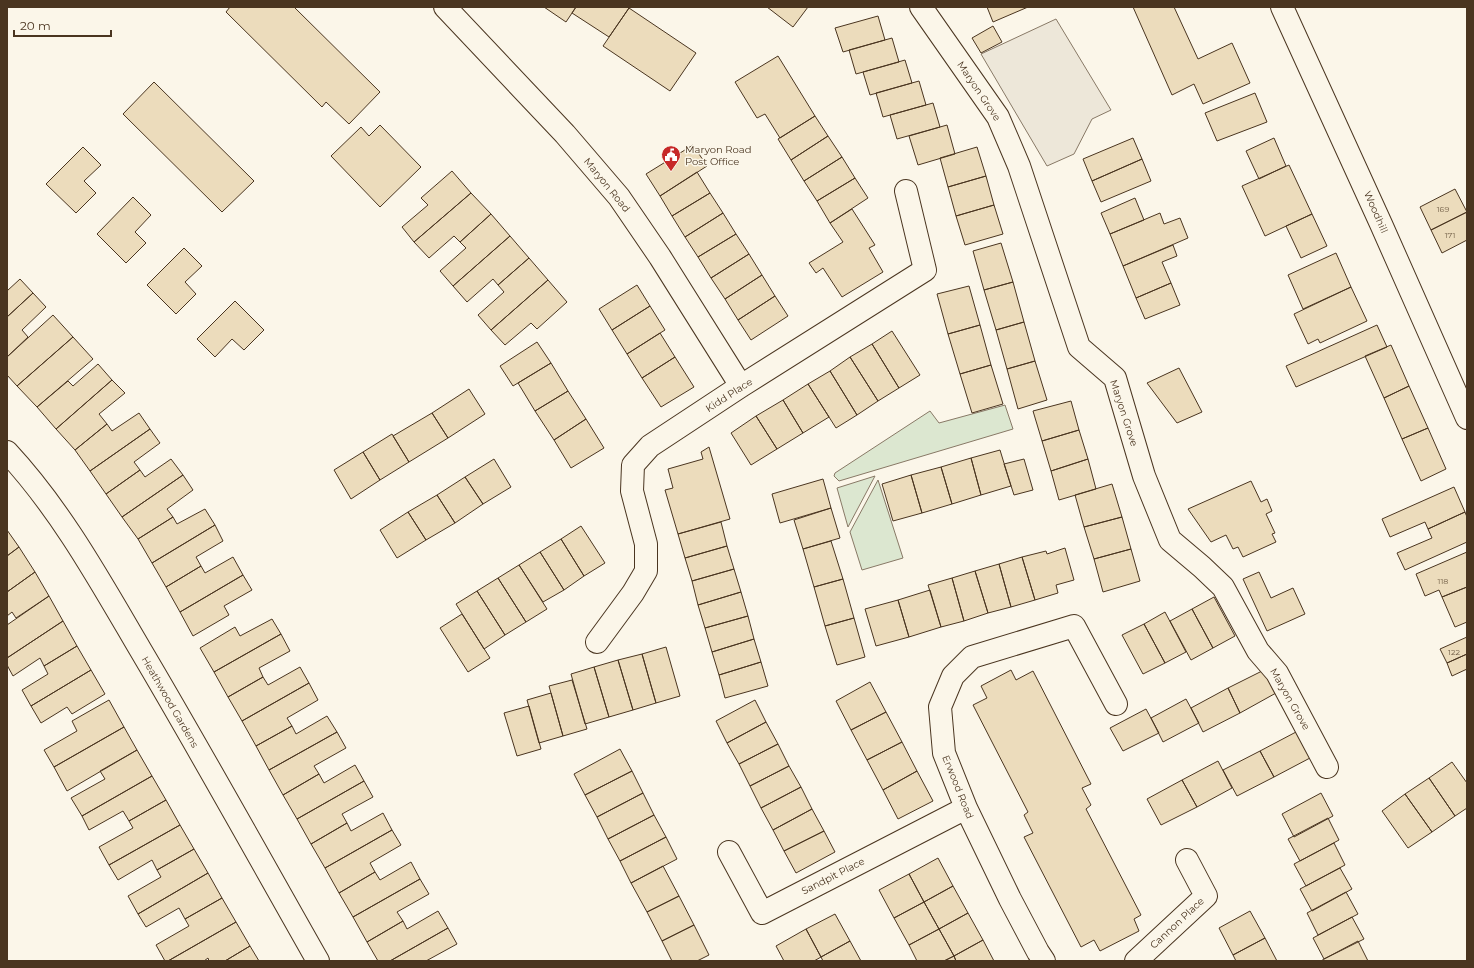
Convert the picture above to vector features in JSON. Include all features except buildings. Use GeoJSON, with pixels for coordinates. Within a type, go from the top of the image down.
{"type":"FeatureCollection","features":[{"type":"Feature","properties":{"kind":"street","name":"Maryon Road"},"geometry":{"type":"LineString","coordinates":[[445,7],[565,134],[619,197],[660,257],[741,386]]}},
{"type":"Feature","properties":{"kind":"street","name":"Maryon Grove"},"geometry":{"type":"LineString","coordinates":[[921,7],[998,117],[1019,166],[1079,347],[1115,378],[1144,476],[1170,540],[1223,587],[1258,652],[1277,673],[1327,767]]}},
{"type":"Feature","properties":{"kind":"street","name":"Woodhill"},"geometry":{"type":"LineString","coordinates":[[1282,7],[1381,224],[1467,418]]}},
{"type":"Feature","properties":{"kind":"street","name":"Kidd Place"},"geometry":{"type":"LineString","coordinates":[[597,642],[633,593],[646,571],[646,544],[632,491],[633,465],[650,446],[741,386],[925,270],[906,191]]}},
{"type":"Feature","properties":{"kind":"street","name":"Heathwood Gardens"},"geometry":{"type":"LineString","coordinates":[[7,452],[26,472],[81,549],[156,676],[318,961]]}},
{"type":"Feature","properties":{"kind":"street","name":"Erwood Road"},"geometry":{"type":"LineString","coordinates":[[1044,961],[1010,899],[966,808],[944,753],[940,708],[953,676],[972,657],[1074,626],[1116,704]]}},
{"type":"Feature","properties":{"kind":"street","name":"Sandpit Place"},"geometry":{"type":"LineString","coordinates":[[729,852],[762,913],[966,808]]}},
{"type":"Feature","properties":{"kind":"street","name":"Cannon Place"},"geometry":{"type":"LineString","coordinates":[[1136,961],[1206,896],[1188,860]]}},
{"type":"Feature","properties":{"kind":"green space"},"geometry":{"type":"Polygon","coordinates":[[[1005,405],[1013,429],[839,481],[834,476],[835,473],[930,411],[939,423],[1005,405]]]}},
{"type":"Feature","properties":{"kind":"green space"},"geometry":{"type":"Polygon","coordinates":[[[875,476],[848,527],[837,488],[875,476]]]}},
{"type":"Feature","properties":{"kind":"green space"},"geometry":{"type":"Polygon","coordinates":[[[878,480],[903,558],[862,570],[850,532],[878,480]]]}},
{"type":"Feature","properties":{"kind":"shaded area"},"geometry":{"type":"Polygon","coordinates":[[[1056,19],[1111,110],[1092,119],[1074,154],[1047,166],[981,54],[1056,19]]]}},
{"type":"Feature","properties":{"kind":"place","name":"Maryon Road Post Office"},"geometry":{"type":"Point","coordinates":[671,172]}}]}
